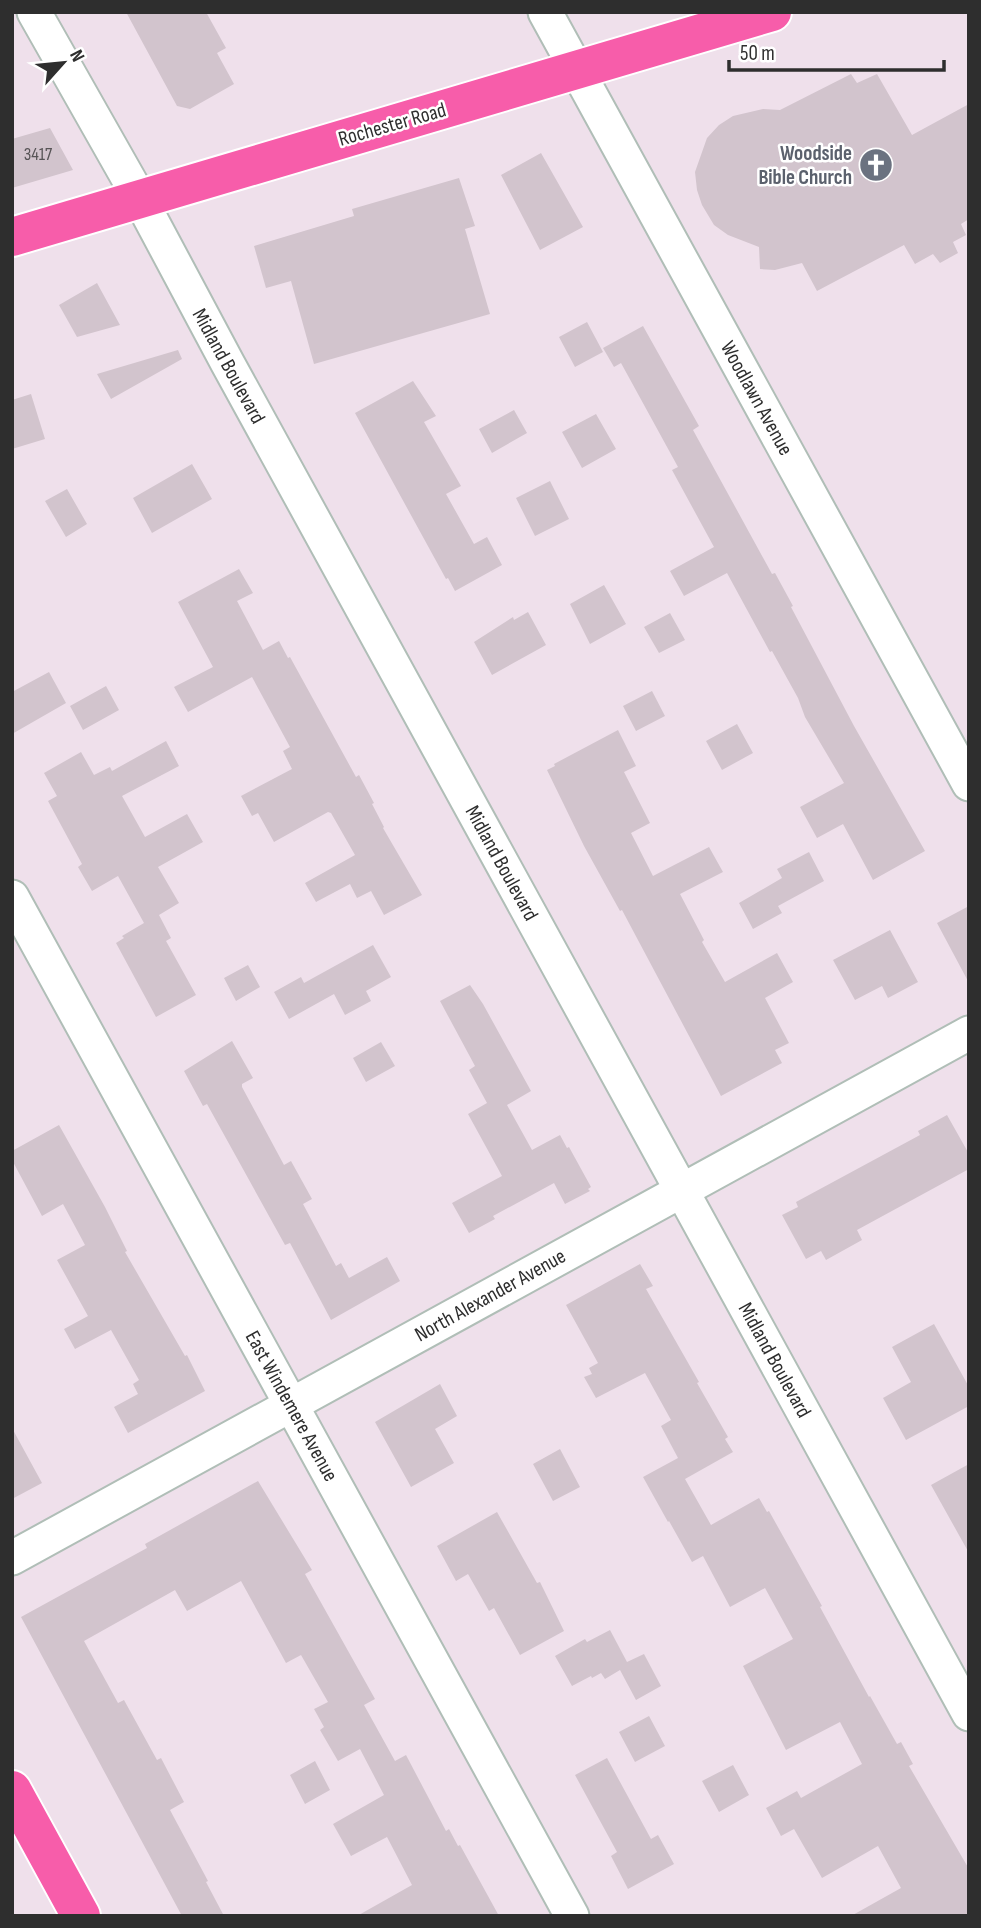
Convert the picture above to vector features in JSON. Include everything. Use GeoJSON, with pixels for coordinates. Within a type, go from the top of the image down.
{"type":"FeatureCollection","features":[{"type":"Feature","properties":{"kind":"main road","name":"Rochester Road"},"geometry":{"type":"LineString","coordinates":[[12,237],[772,12]]}},
{"type":"Feature","properties":{"kind":"main road"},"geometry":{"type":"LineString","coordinates":[[12,1790],[81,1916]]}},
{"type":"Feature","properties":{"kind":"street","name":"Midland Boulevard"},"geometry":{"type":"LineString","coordinates":[[34,12],[140,199],[228,365],[969,1714]]}},
{"type":"Feature","properties":{"kind":"street","name":"Woodlawn Avenue"},"geometry":{"type":"LineString","coordinates":[[545,12],[969,784]]}},
{"type":"Feature","properties":{"kind":"street","name":"East Windemere Avenue"},"geometry":{"type":"LineString","coordinates":[[12,897],[572,1916]]}},
{"type":"Feature","properties":{"kind":"street","name":"North Alexander Avenue"},"geometry":{"type":"LineString","coordinates":[[12,1558],[969,1033]]}},
{"type":"Feature","properties":{"kind":"building"},"geometry":{"type":"Polygon","coordinates":[[[126,12],[206,12],[226,48],[217,53],[234,84],[190,109],[177,106],[126,12]]]}},
{"type":"Feature","properties":{"kind":"building"},"geometry":{"type":"Polygon","coordinates":[[[851,74],[857,83],[877,74],[912,135],[969,104],[969,219],[961,224],[966,235],[953,242],[958,253],[940,263],[933,254],[915,264],[904,245],[817,291],[802,263],[775,270],[760,269],[759,247],[728,235],[714,225],[702,205],[695,172],[707,138],[719,125],[733,116],[763,109],[780,110],[851,74]]]}},
{"type":"Feature","properties":{"kind":"building"},"geometry":{"type":"Polygon","coordinates":[[[50,128],[73,170],[12,188],[12,139],[50,128]]]}},
{"type":"Feature","properties":{"kind":"building"},"geometry":{"type":"Polygon","coordinates":[[[541,153],[583,227],[540,250],[501,175],[541,153]]]}},
{"type":"Feature","properties":{"kind":"building"},"geometry":{"type":"Polygon","coordinates":[[[459,178],[475,226],[465,229],[490,314],[314,364],[291,281],[266,288],[254,246],[354,216],[352,209],[459,178]]]}},
{"type":"Feature","properties":{"kind":"building"},"geometry":{"type":"Polygon","coordinates":[[[97,283],[120,325],[77,337],[59,305],[97,283]]]}},
{"type":"Feature","properties":{"kind":"building"},"geometry":{"type":"Polygon","coordinates":[[[587,322],[603,352],[575,367],[559,337],[587,322]]]}},
{"type":"Feature","properties":{"kind":"building"},"geometry":{"type":"Polygon","coordinates":[[[643,326],[699,426],[693,430],[772,574],[775,573],[854,726],[925,851],[873,880],[843,824],[817,838],[800,807],[844,783],[727,573],[684,596],[670,571],[714,547],[672,470],[678,467],[621,363],[614,367],[603,348],[643,326]]]}},
{"type":"Feature","properties":{"kind":"building"},"geometry":{"type":"Polygon","coordinates":[[[178,350],[182,359],[111,399],[97,374],[178,350]]]}},
{"type":"Feature","properties":{"kind":"building"},"geometry":{"type":"Polygon","coordinates":[[[413,381],[436,416],[424,422],[461,486],[446,494],[474,544],[487,537],[502,565],[455,591],[355,413],[413,381]]]}},
{"type":"Feature","properties":{"kind":"building"},"geometry":{"type":"Polygon","coordinates":[[[31,394],[45,439],[12,449],[12,400],[31,394]]]}},
{"type":"Feature","properties":{"kind":"building"},"geometry":{"type":"Polygon","coordinates":[[[514,410],[527,433],[492,453],[479,429],[514,410]]]}},
{"type":"Feature","properties":{"kind":"building"},"geometry":{"type":"Polygon","coordinates":[[[596,414],[616,449],[582,468],[562,432],[596,414]]]}},
{"type":"Feature","properties":{"kind":"building"},"geometry":{"type":"Polygon","coordinates":[[[192,464],[212,499],[152,533],[133,498],[192,464]]]}},
{"type":"Feature","properties":{"kind":"building"},"geometry":{"type":"Polygon","coordinates":[[[550,481],[569,519],[535,536],[516,498],[550,481]]]}},
{"type":"Feature","properties":{"kind":"building"},"geometry":{"type":"Polygon","coordinates":[[[67,489],[87,524],[66,537],[45,501],[67,489]]]}},
{"type":"Feature","properties":{"kind":"building"},"geometry":{"type":"Polygon","coordinates":[[[239,569],[253,593],[237,601],[263,650],[279,641],[288,658],[290,657],[356,777],[359,775],[374,803],[372,804],[383,828],[422,895],[384,915],[371,891],[357,898],[350,884],[316,902],[305,883],[355,855],[331,813],[328,812],[274,842],[258,813],[252,816],[241,796],[292,769],[283,751],[290,747],[252,677],[188,712],[174,687],[213,667],[178,602],[239,569]]]}},
{"type":"Feature","properties":{"kind":"building"},"geometry":{"type":"Polygon","coordinates":[[[604,585],[626,624],[590,644],[570,604],[604,585]]]}},
{"type":"Feature","properties":{"kind":"building"},"geometry":{"type":"Polygon","coordinates":[[[528,612],[546,645],[492,675],[474,642],[513,617],[514,620],[528,612]]]}},
{"type":"Feature","properties":{"kind":"building"},"geometry":{"type":"Polygon","coordinates":[[[670,613],[685,640],[659,653],[644,627],[670,613]]]}},
{"type":"Feature","properties":{"kind":"building"},"geometry":{"type":"Polygon","coordinates":[[[49,672],[66,703],[12,734],[12,692],[49,672]]]}},
{"type":"Feature","properties":{"kind":"building"},"geometry":{"type":"Polygon","coordinates":[[[106,686],[119,710],[83,730],[70,706],[106,686]]]}},
{"type":"Feature","properties":{"kind":"building"},"geometry":{"type":"Polygon","coordinates":[[[652,691],[665,716],[636,731],[623,706],[652,691]]]}},
{"type":"Feature","properties":{"kind":"building"},"geometry":{"type":"Polygon","coordinates":[[[737,724],[753,753],[722,770],[706,741],[737,724]]]}},
{"type":"Feature","properties":{"kind":"building"},"geometry":{"type":"Polygon","coordinates":[[[618,730],[636,766],[624,772],[650,823],[631,833],[653,876],[709,847],[723,872],[680,894],[704,940],[702,942],[725,982],[777,953],[793,982],[765,998],[789,1043],[775,1050],[782,1063],[721,1096],[622,910],[620,911],[584,846],[547,770],[618,730]]]}},
{"type":"Feature","properties":{"kind":"building"},"geometry":{"type":"Polygon","coordinates":[[[166,741],[179,766],[122,796],[145,837],[187,814],[203,842],[158,867],[179,903],[159,915],[171,938],[166,941],[196,995],[156,1017],[116,943],[124,938],[122,936],[144,923],[118,876],[92,891],[78,867],[82,864],[48,801],[57,796],[44,773],[81,752],[94,775],[110,767],[112,771],[166,741]]]}},
{"type":"Feature","properties":{"kind":"building"},"geometry":{"type":"Polygon","coordinates":[[[809,852],[824,881],[778,906],[782,913],[753,929],[739,903],[782,878],[777,869],[809,852]]]}},
{"type":"Feature","properties":{"kind":"building"},"geometry":{"type":"Polygon","coordinates":[[[969,906],[969,983],[937,923],[969,906]]]}},
{"type":"Feature","properties":{"kind":"building"},"geometry":{"type":"Polygon","coordinates":[[[890,930],[918,982],[888,998],[882,986],[855,1000],[833,960],[890,930]]]}},
{"type":"Feature","properties":{"kind":"building"},"geometry":{"type":"Polygon","coordinates":[[[373,945],[391,977],[366,991],[371,1001],[345,1015],[334,994],[289,1019],[274,992],[301,977],[304,983],[373,945]]]}},
{"type":"Feature","properties":{"kind":"building"},"geometry":{"type":"Polygon","coordinates":[[[248,965],[260,987],[236,1001],[224,978],[248,965]]]}},
{"type":"Feature","properties":{"kind":"building"},"geometry":{"type":"Polygon","coordinates":[[[470,985],[531,1091],[507,1105],[532,1150],[560,1135],[591,1187],[588,1189],[590,1191],[565,1204],[554,1183],[493,1216],[495,1219],[469,1233],[452,1203],[502,1176],[468,1114],[487,1103],[469,1070],[475,1066],[440,1001],[470,985]]]}},
{"type":"Feature","properties":{"kind":"building"},"geometry":{"type":"Polygon","coordinates":[[[232,1041],[253,1078],[242,1084],[242,1087],[284,1165],[291,1161],[312,1199],[303,1204],[336,1266],[341,1263],[349,1278],[387,1257],[400,1281],[331,1320],[290,1243],[285,1245],[207,1104],[203,1106],[184,1071],[232,1041]]]}},
{"type":"Feature","properties":{"kind":"building"},"geometry":{"type":"Polygon","coordinates":[[[381,1042],[395,1066],[366,1082],[353,1058],[381,1042]]]}},
{"type":"Feature","properties":{"kind":"building"},"geometry":{"type":"Polygon","coordinates":[[[947,1115],[969,1154],[969,1169],[857,1230],[862,1240],[826,1260],[821,1251],[806,1259],[782,1215],[798,1207],[796,1202],[920,1135],[918,1131],[947,1115]]]}},
{"type":"Feature","properties":{"kind":"building"},"geometry":{"type":"Polygon","coordinates":[[[59,1125],[105,1207],[127,1251],[125,1252],[185,1356],[187,1355],[205,1391],[128,1433],[114,1407],[138,1394],[133,1384],[139,1380],[111,1330],[75,1349],[64,1329],[88,1316],[57,1260],[85,1245],[63,1204],[42,1216],[12,1160],[12,1151],[59,1125]]]}},
{"type":"Feature","properties":{"kind":"building"},"geometry":{"type":"Polygon","coordinates":[[[640,1264],[653,1286],[646,1289],[699,1382],[697,1383],[728,1437],[725,1439],[733,1452],[685,1479],[711,1525],[759,1498],[767,1512],[769,1511],[869,1697],[897,1744],[901,1742],[913,1764],[909,1766],[969,1869],[969,1916],[851,1916],[901,1888],[878,1846],[822,1878],[794,1829],[781,1836],[766,1808],[797,1791],[801,1798],[862,1764],[840,1722],[786,1750],[743,1666],[793,1639],[765,1588],[730,1607],[703,1556],[692,1562],[668,1522],[643,1477],[678,1458],[661,1426],[671,1420],[645,1373],[596,1398],[584,1377],[592,1374],[589,1368],[598,1363],[566,1305],[640,1264]]]}},
{"type":"Feature","properties":{"kind":"building"},"geometry":{"type":"Polygon","coordinates":[[[934,1324],[969,1387],[969,1406],[906,1440],[883,1398],[911,1382],[892,1347],[934,1324]]]}},
{"type":"Feature","properties":{"kind":"building"},"geometry":{"type":"Polygon","coordinates":[[[440,1384],[457,1416],[435,1429],[454,1463],[411,1487],[375,1422],[440,1384]]]}},
{"type":"Feature","properties":{"kind":"building"},"geometry":{"type":"Polygon","coordinates":[[[12,1428],[42,1483],[12,1499],[12,1428]]]}},
{"type":"Feature","properties":{"kind":"building"},"geometry":{"type":"Polygon","coordinates":[[[560,1449],[580,1487],[553,1501],[533,1464],[560,1449]]]}},
{"type":"Feature","properties":{"kind":"building"},"geometry":{"type":"Polygon","coordinates":[[[969,1464],[969,1553],[931,1485],[969,1464]]]}},
{"type":"Feature","properties":{"kind":"building"},"geometry":{"type":"Polygon","coordinates":[[[258,1481],[312,1570],[305,1574],[375,1699],[364,1705],[395,1761],[406,1755],[446,1831],[449,1829],[458,1846],[460,1845],[499,1916],[357,1916],[412,1885],[387,1837],[351,1856],[333,1824],[384,1795],[360,1749],[338,1761],[320,1730],[324,1727],[314,1709],[328,1702],[301,1655],[286,1663],[241,1581],[187,1611],[175,1590],[84,1641],[118,1703],[124,1700],[157,1760],[161,1758],[184,1802],[170,1810],[224,1916],[182,1916],[21,1617],[147,1548],[145,1544],[258,1481]]]}},
{"type":"Feature","properties":{"kind":"building"},"geometry":{"type":"Polygon","coordinates":[[[497,1512],[537,1583],[540,1582],[564,1631],[520,1655],[494,1608],[489,1611],[468,1574],[456,1581],[437,1546],[497,1512]]]}},
{"type":"Feature","properties":{"kind":"building"},"geometry":{"type":"Polygon","coordinates":[[[610,1630],[627,1662],[644,1654],[661,1686],[636,1700],[620,1670],[605,1679],[601,1673],[572,1686],[555,1656],[585,1639],[587,1642],[610,1630]]]}},
{"type":"Feature","properties":{"kind":"building"},"geometry":{"type":"Polygon","coordinates":[[[649,1716],[665,1746],[635,1762],[619,1732],[649,1716]]]}},
{"type":"Feature","properties":{"kind":"building"},"geometry":{"type":"Polygon","coordinates":[[[607,1758],[651,1839],[658,1835],[674,1864],[628,1889],[611,1856],[617,1852],[575,1775],[607,1758]]]}},
{"type":"Feature","properties":{"kind":"building"},"geometry":{"type":"Polygon","coordinates":[[[315,1761],[330,1790],[305,1804],[290,1775],[315,1761]]]}},
{"type":"Feature","properties":{"kind":"building"},"geometry":{"type":"Polygon","coordinates":[[[733,1765],[749,1795],[719,1812],[702,1781],[733,1765]]]}},
{"type":"Feature","properties":{"kind":"place","name":"Woodside Bible Church"},"geometry":{"type":"Point","coordinates":[876,165]}}]}
